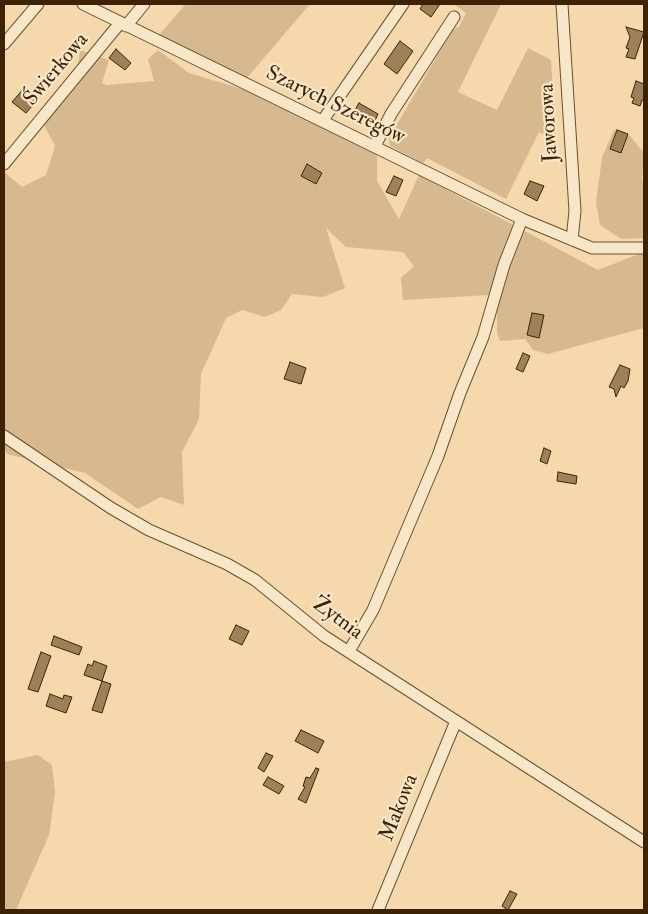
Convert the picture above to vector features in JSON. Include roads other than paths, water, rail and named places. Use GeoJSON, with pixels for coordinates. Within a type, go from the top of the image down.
{"type":"FeatureCollection","features":[{"type":"Feature","properties":{"kind":"street"},"geometry":{"type":"LineString","coordinates":[[4,44],[38,4]]}},
{"type":"Feature","properties":{"kind":"street","name":"Szarych Szeregów"},"geometry":{"type":"LineString","coordinates":[[83,4],[522,219],[572,240],[603,249],[644,248]]}},
{"type":"Feature","properties":{"kind":"street","name":"Świerkowa"},"geometry":{"type":"LineString","coordinates":[[4,164],[123,25],[144,4]]}},
{"type":"Feature","properties":{"kind":"street"},"geometry":{"type":"LineString","coordinates":[[323,120],[403,4]]}},
{"type":"Feature","properties":{"kind":"street","name":"Jaworowa"},"geometry":{"type":"LineString","coordinates":[[562,4],[574,211],[572,240]]}},
{"type":"Feature","properties":{"kind":"street"},"geometry":{"type":"LineString","coordinates":[[375,146],[391,114],[454,17]]}},
{"type":"Feature","properties":{"kind":"street"},"geometry":{"type":"LineString","coordinates":[[349,651],[373,610],[431,473],[460,393],[484,337],[504,265],[522,219]]}},
{"type":"Feature","properties":{"kind":"street","name":"Żytnia"},"geometry":{"type":"LineString","coordinates":[[4,436],[111,508],[149,530],[227,564],[255,580],[324,636],[644,842]]}},
{"type":"Feature","properties":{"kind":"street","name":"Makowa"},"geometry":{"type":"LineString","coordinates":[[378,910],[456,721]]}}]}
